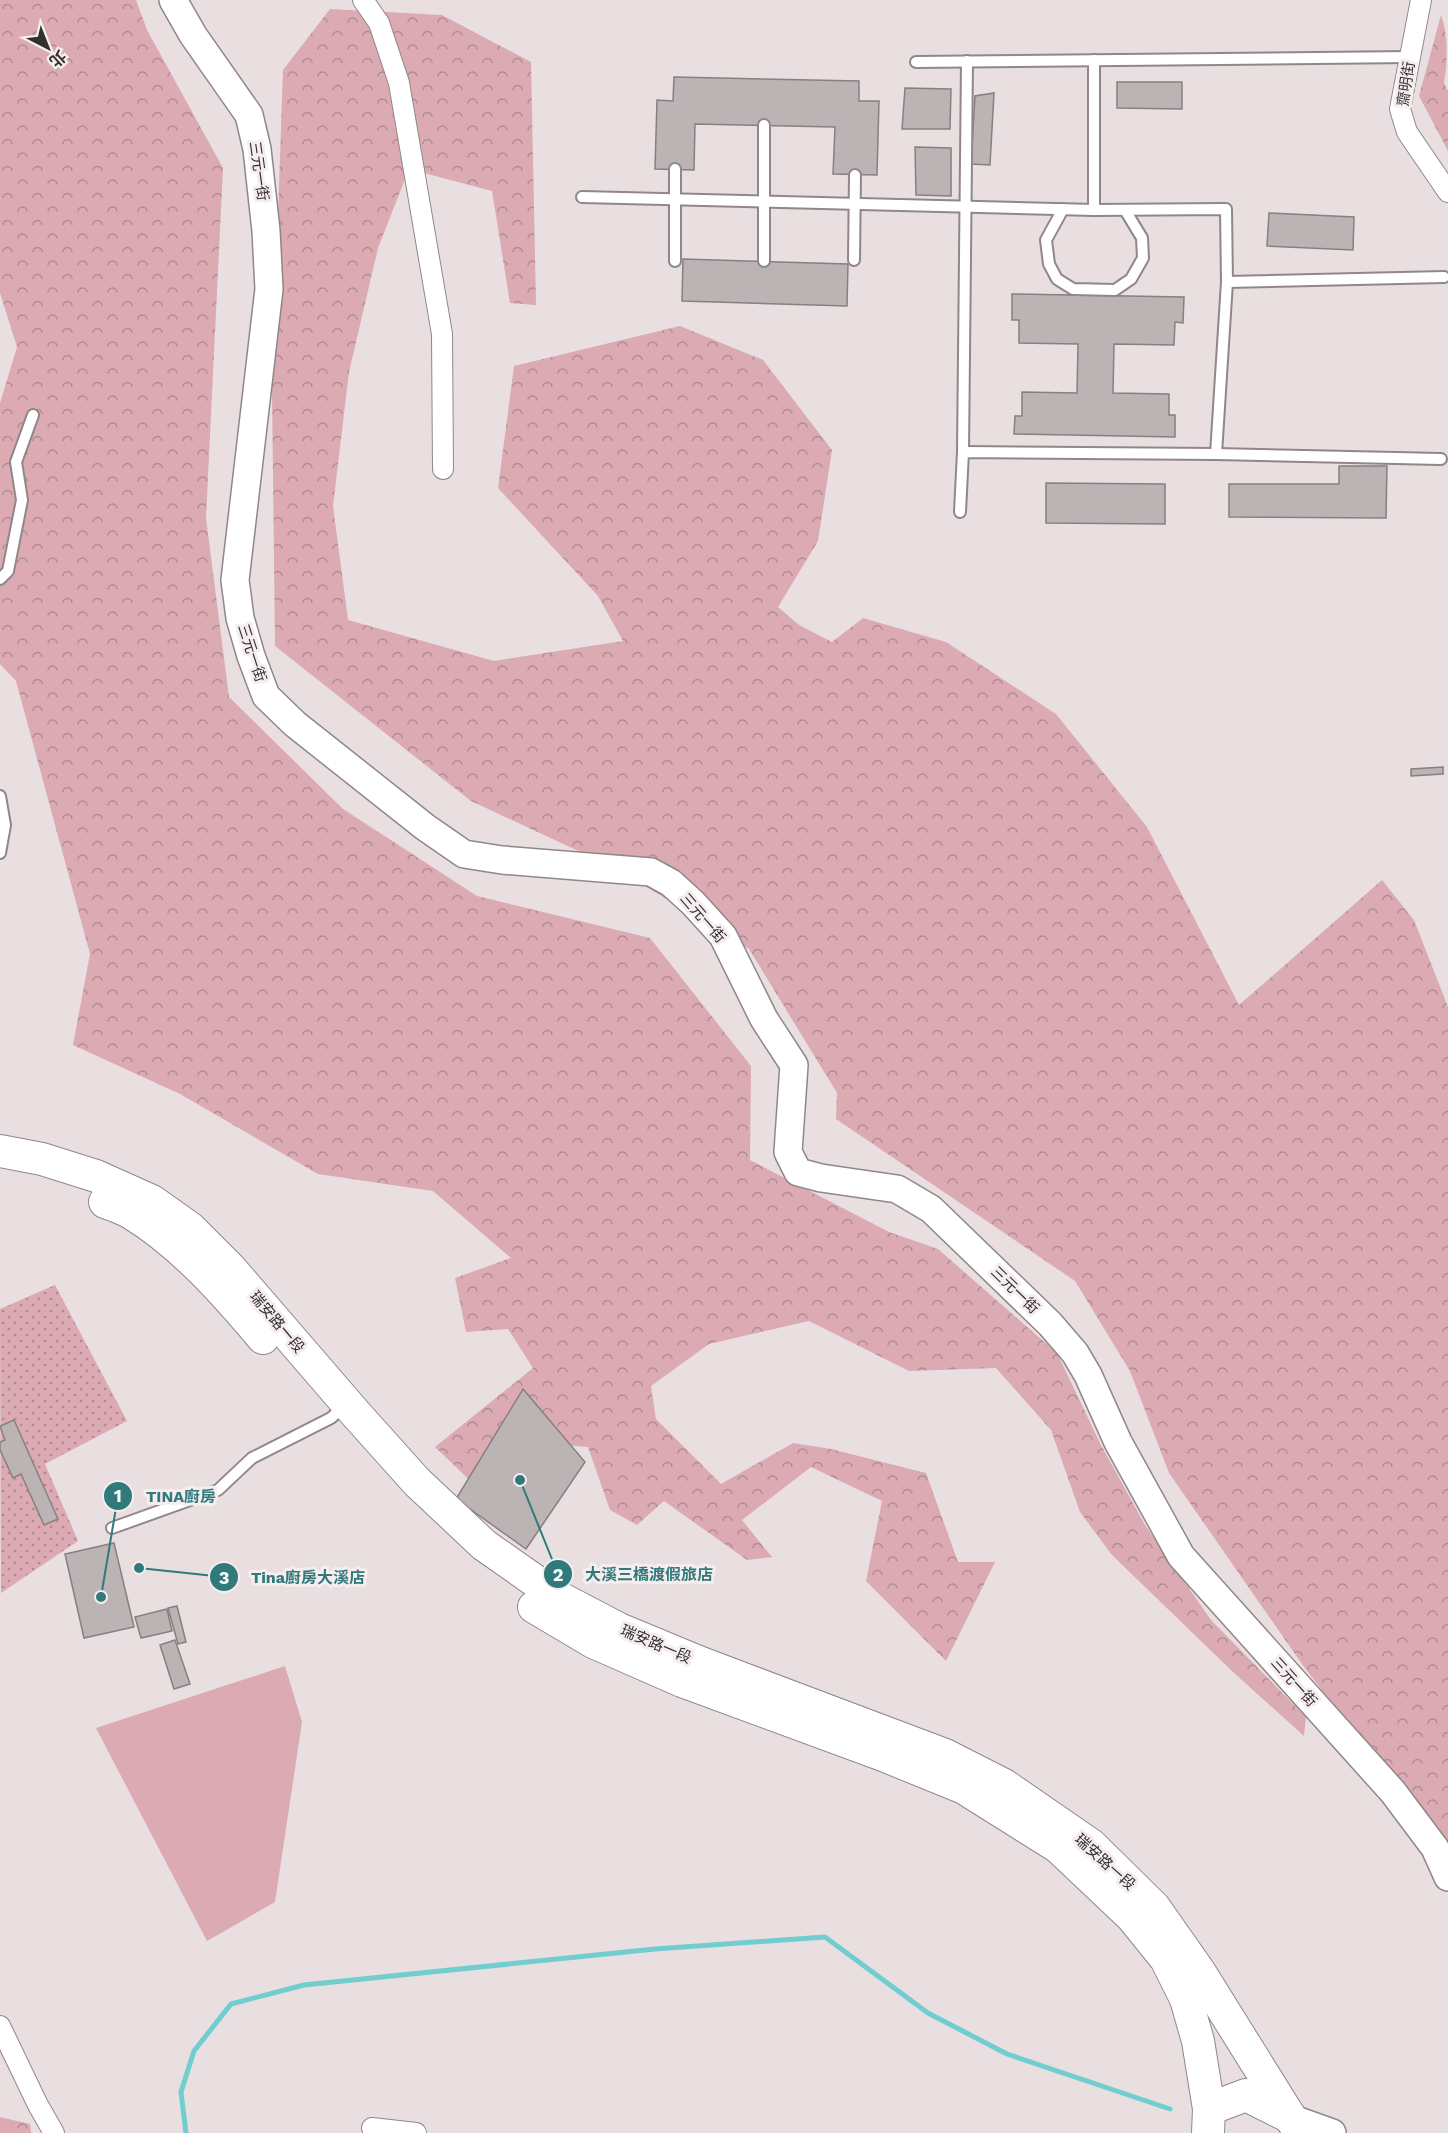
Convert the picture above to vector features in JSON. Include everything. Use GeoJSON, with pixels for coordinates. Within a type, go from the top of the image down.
{"type":"FeatureCollection","features":[{"type":"Feature","properties":{"kind":"main road","name":"瑞安路一段"},"geometry":{"type":"LineString","coordinates":[[0,1151],[42,1159],[96,1176],[152,1201],[180,1221],[230,1268],[339,1411],[398,1494],[470,1562],[531,1605],[593,1642],[682,1681],[883,1755],[964,1788],[1058,1847],[1132,1917],[1166,1959],[1186,1998],[1198,2041],[1208,2121]]}},
{"type":"Feature","properties":{"kind":"main road","name":"瑞安路一段"},"geometry":{"type":"LineString","coordinates":[[0,1174],[25,1177],[82,1192],[130,1212],[168,1240],[205,1274],[259,1333],[339,1411],[484,1545],[558,1597],[619,1629],[701,1663],[945,1755],[1004,1785],[1091,1845],[1154,1907],[1199,1971],[1295,2125]]}},
{"type":"Feature","properties":{"kind":"main road"},"geometry":{"type":"LineString","coordinates":[[1208,2121],[1246,2095],[1295,2125]]}},
{"type":"Feature","properties":{"kind":"street","name":"三元一街"},"geometry":{"type":"LineString","coordinates":[[173,0],[249,116],[257,149],[266,231],[269,289],[235,580],[240,618],[266,696],[295,724],[464,854],[502,860],[651,872],[671,883],[693,903],[723,936],[764,1019],[794,1065],[788,1152],[798,1172],[821,1178],[897,1189],[931,1209],[1050,1324],[1079,1360],[1118,1442],[1181,1556],[1393,1792],[1435,1848],[1448,1877]]}},
{"type":"Feature","properties":{"kind":"street"},"geometry":{"type":"LineString","coordinates":[[363,0],[379,23],[399,82],[431,265],[442,334],[443,469]]}},
{"type":"Feature","properties":{"kind":"street","name":"齋明街"},"geometry":{"type":"LineString","coordinates":[[1421,0],[1400,109],[1407,132],[1448,192]]}},
{"type":"Feature","properties":{"kind":"street"},"geometry":{"type":"LineString","coordinates":[[0,2026],[33,2096],[54,2133]]}},
{"type":"Feature","properties":{"kind":"street"},"geometry":{"type":"LineString","coordinates":[[1295,2125],[1332,2133]]}},
{"type":"Feature","properties":{"kind":"street"},"geometry":{"type":"LineString","coordinates":[[375,2130],[416,2133]]}},
{"type":"Feature","properties":{"kind":"lane"},"geometry":{"type":"LineString","coordinates":[[916,62],[1410,57]]}},
{"type":"Feature","properties":{"kind":"lane"},"geometry":{"type":"LineString","coordinates":[[1094,60],[1094,210]]}},
{"type":"Feature","properties":{"kind":"lane"},"geometry":{"type":"LineString","coordinates":[[960,512],[963,452],[968,61]]}},
{"type":"Feature","properties":{"kind":"lane"},"geometry":{"type":"LineString","coordinates":[[764,125],[764,261]]}},
{"type":"Feature","properties":{"kind":"lane"},"geometry":{"type":"LineString","coordinates":[[675,169],[675,261]]}},
{"type":"Feature","properties":{"kind":"lane"},"geometry":{"type":"LineString","coordinates":[[854,260],[855,174]]}},
{"type":"Feature","properties":{"kind":"lane"},"geometry":{"type":"LineString","coordinates":[[582,197],[1094,210],[1226,209],[1227,282],[1216,454]]}},
{"type":"Feature","properties":{"kind":"lane"},"geometry":{"type":"LineString","coordinates":[[1063,209],[1046,240],[1049,264],[1057,279],[1073,289],[1115,290],[1131,279],[1143,258],[1142,238],[1125,210]]}},
{"type":"Feature","properties":{"kind":"lane"},"geometry":{"type":"LineString","coordinates":[[1227,282],[1444,277]]}},
{"type":"Feature","properties":{"kind":"lane"},"geometry":{"type":"LineString","coordinates":[[0,579],[8,571],[22,500],[16,462],[33,415]]}},
{"type":"Feature","properties":{"kind":"lane"},"geometry":{"type":"LineString","coordinates":[[963,452],[1441,459]]}},
{"type":"Feature","properties":{"kind":"lane"},"geometry":{"type":"LineString","coordinates":[[0,796],[5,825],[0,853]]}},
{"type":"Feature","properties":{"kind":"lane"},"geometry":{"type":"LineString","coordinates":[[112,1528],[218,1490],[252,1458],[339,1411]]}},
{"type":"Feature","properties":{"kind":"green space"},"geometry":{"type":"Polygon","coordinates":[[[0,0],[136,0],[147,30],[223,168],[206,518],[229,697],[343,809],[477,896],[650,938],[751,1066],[750,1160],[889,1232],[938,1249],[1057,1353],[1101,1445],[1145,1525],[1211,1620],[1306,1717],[1304,1736],[1233,1672],[1112,1555],[1080,1512],[1051,1430],[996,1368],[909,1371],[809,1321],[709,1344],[651,1386],[656,1419],[721,1484],[793,1443],[831,1449],[926,1473],[958,1562],[995,1562],[946,1661],[866,1581],[882,1501],[811,1467],[742,1520],[772,1557],[747,1560],[664,1501],[637,1525],[610,1510],[588,1447],[565,1445],[509,1518],[435,1447],[533,1368],[508,1329],[466,1332],[455,1278],[511,1258],[433,1191],[318,1174],[180,1094],[73,1045],[90,954],[16,681],[0,664],[0,403],[17,347],[0,293],[0,0]]]}},
{"type":"Feature","properties":{"kind":"green space"},"geometry":{"type":"Polygon","coordinates":[[[330,9],[442,15],[531,62],[536,305],[510,303],[492,191],[409,169],[378,248],[349,372],[333,506],[348,620],[494,661],[623,641],[598,596],[498,488],[514,366],[680,326],[763,360],[832,450],[818,541],[778,607],[799,625],[832,642],[863,618],[946,642],[1056,714],[1147,827],[1239,1005],[1382,880],[1414,920],[1448,1007],[1448,1857],[1302,1664],[1169,1473],[1130,1371],[1075,1281],[836,1119],[837,1093],[749,949],[615,868],[471,801],[275,646],[272,390],[283,70],[330,9]]]}},
{"type":"Feature","properties":{"kind":"green space"},"geometry":{"type":"Polygon","coordinates":[[[1441,15],[1447,48],[1444,83],[1448,91],[1448,151],[1419,96],[1441,15]]]}},
{"type":"Feature","properties":{"kind":"green space"},"geometry":{"type":"Polygon","coordinates":[[[55,1285],[127,1421],[45,1464],[78,1541],[1,1593],[0,1309],[55,1285]]]}},
{"type":"Feature","properties":{"kind":"green space"},"geometry":{"type":"Polygon","coordinates":[[[285,1666],[302,1722],[275,1902],[207,1941],[96,1728],[285,1666]]]}},
{"type":"Feature","properties":{"kind":"green space"},"geometry":{"type":"Polygon","coordinates":[[[0,2117],[30,2124],[31,2133],[0,2133],[0,2117]]]}},
{"type":"Feature","properties":{"kind":"building"},"geometry":{"type":"Polygon","coordinates":[[[674,77],[859,81],[859,101],[879,101],[877,175],[833,174],[835,127],[695,124],[694,170],[655,169],[657,100],[673,101],[674,77]]]}},
{"type":"Feature","properties":{"kind":"building"},"geometry":{"type":"Polygon","coordinates":[[[1117,82],[1182,82],[1182,109],[1117,108],[1117,82]]]}},
{"type":"Feature","properties":{"kind":"building"},"geometry":{"type":"Polygon","coordinates":[[[905,88],[951,89],[950,129],[902,129],[905,88]]]}},
{"type":"Feature","properties":{"kind":"building"},"geometry":{"type":"Polygon","coordinates":[[[994,93],[990,165],[971,164],[975,96],[994,93]]]}},
{"type":"Feature","properties":{"kind":"building"},"geometry":{"type":"Polygon","coordinates":[[[915,147],[951,148],[951,196],[916,195],[915,147]]]}},
{"type":"Feature","properties":{"kind":"building"},"geometry":{"type":"Polygon","coordinates":[[[1269,213],[1354,217],[1353,250],[1267,246],[1269,213]]]}},
{"type":"Feature","properties":{"kind":"building"},"geometry":{"type":"Polygon","coordinates":[[[683,259],[848,264],[847,306],[682,301],[683,259]]]}},
{"type":"Feature","properties":{"kind":"building"},"geometry":{"type":"Polygon","coordinates":[[[1012,294],[1184,297],[1183,323],[1175,322],[1174,345],[1114,344],[1113,393],[1169,394],[1169,415],[1175,415],[1175,437],[1014,434],[1015,416],[1022,416],[1022,392],[1077,393],[1078,344],[1019,343],[1019,320],[1012,320],[1012,294]]]}},
{"type":"Feature","properties":{"kind":"building"},"geometry":{"type":"Polygon","coordinates":[[[1339,466],[1387,466],[1386,518],[1229,517],[1229,484],[1339,484],[1339,466]]]}},
{"type":"Feature","properties":{"kind":"building"},"geometry":{"type":"Polygon","coordinates":[[[1046,483],[1165,484],[1165,524],[1046,523],[1046,483]]]}},
{"type":"Feature","properties":{"kind":"building"},"geometry":{"type":"Polygon","coordinates":[[[1443,767],[1443,774],[1411,776],[1411,769],[1443,767]]]}},
{"type":"Feature","properties":{"kind":"building"},"geometry":{"type":"Polygon","coordinates":[[[523,1389],[585,1462],[526,1549],[456,1499],[523,1389]]]}},
{"type":"Feature","properties":{"kind":"building"},"geometry":{"type":"Polygon","coordinates":[[[14,1420],[58,1519],[44,1525],[21,1474],[13,1478],[0,1450],[0,1442],[5,1440],[0,1426],[14,1420]]]}},
{"type":"Feature","properties":{"kind":"building"},"geometry":{"type":"Polygon","coordinates":[[[114,1543],[134,1627],[84,1638],[65,1554],[114,1543]]]}},
{"type":"Feature","properties":{"kind":"building"},"geometry":{"type":"Polygon","coordinates":[[[177,1606],[186,1642],[178,1644],[168,1608],[177,1606]]]}},
{"type":"Feature","properties":{"kind":"building"},"geometry":{"type":"Polygon","coordinates":[[[167,1609],[172,1631],[141,1638],[135,1617],[167,1609]]]}},
{"type":"Feature","properties":{"kind":"building"},"geometry":{"type":"Polygon","coordinates":[[[175,1640],[190,1684],[174,1689],[160,1645],[175,1640]]]}},
{"type":"Feature","properties":{"kind":"waterway"},"geometry":{"type":"LineString","coordinates":[[186,2133],[181,2092],[194,2051],[231,2004],[304,1985],[655,1949],[825,1937],[928,2013],[1007,2054],[1170,2109]]}},
{"type":"Feature","properties":{"kind":"place","name":"大溪三橋渡假旅店"},"geometry":{"type":"Point","coordinates":[520,1480]}},
{"type":"Feature","properties":{"kind":"place","name":"Tina廚房大溪店"},"geometry":{"type":"Point","coordinates":[139,1568]}},
{"type":"Feature","properties":{"kind":"place","name":"TINA廚房"},"geometry":{"type":"Point","coordinates":[101,1597]}}]}
